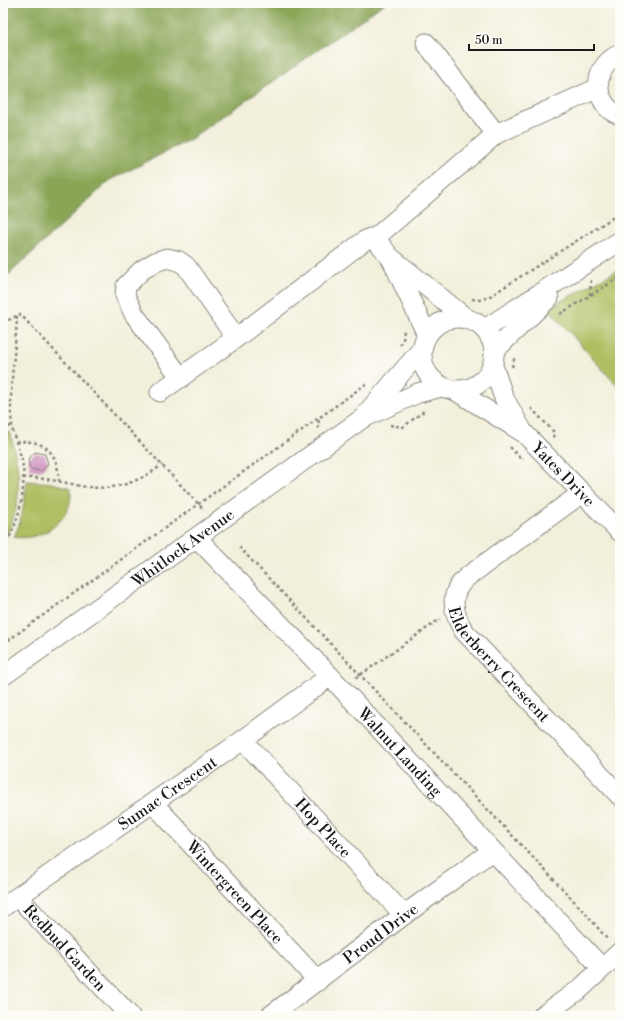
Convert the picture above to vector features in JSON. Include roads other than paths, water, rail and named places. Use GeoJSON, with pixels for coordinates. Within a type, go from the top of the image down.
{"type":"FeatureCollection","features":[{"type":"Feature","properties":{"kind":"street"},"geometry":{"type":"LineString","coordinates":[[426,43],[496,134]]}},
{"type":"Feature","properties":{"kind":"street"},"geometry":{"type":"LineString","coordinates":[[620,54],[610,59],[603,68],[599,77],[598,88],[601,98],[608,108],[620,115]]}},
{"type":"Feature","properties":{"kind":"street"},"geometry":{"type":"LineString","coordinates":[[160,392],[236,338],[364,241],[370,238],[375,238],[496,134],[598,88]]}},
{"type":"Feature","properties":{"kind":"street"},"geometry":{"type":"LineString","coordinates":[[375,238],[390,257],[467,319],[485,329],[490,338],[494,358]]}},
{"type":"Feature","properties":{"kind":"street"},"geometry":{"type":"LineString","coordinates":[[485,329],[620,241]]}},
{"type":"Feature","properties":{"kind":"street"},"geometry":{"type":"LineString","coordinates":[[390,257],[424,343],[422,361],[426,372],[432,381],[448,389],[468,390],[478,385],[487,377],[494,358],[581,266]]}},
{"type":"Feature","properties":{"kind":"street"},"geometry":{"type":"LineString","coordinates":[[181,378],[134,314],[124,295],[126,286],[142,270],[155,262],[167,258],[179,261],[186,266],[236,338]]}},
{"type":"Feature","properties":{"kind":"street"},"geometry":{"type":"LineString","coordinates":[[424,343],[438,324],[454,318],[467,319]]}},
{"type":"Feature","properties":{"kind":"street","name":"Whitlock Avenue"},"geometry":{"type":"LineString","coordinates":[[363,418],[424,343]]}},
{"type":"Feature","properties":{"kind":"street","name":"Yates Drive"},"geometry":{"type":"LineString","coordinates":[[494,358],[504,398],[524,433],[620,532]]}},
{"type":"Feature","properties":{"kind":"street","name":"Whitlock Avenue"},"geometry":{"type":"LineString","coordinates":[[3,676],[363,418],[418,393],[448,389]]}},
{"type":"Feature","properties":{"kind":"street","name":"Yates Drive"},"geometry":{"type":"LineString","coordinates":[[448,389],[524,433]]}},
{"type":"Feature","properties":{"kind":"street","name":"Elderberry Crescent"},"geometry":{"type":"LineString","coordinates":[[582,493],[460,583],[454,598],[455,614],[463,630],[620,796]]}},
{"type":"Feature","properties":{"kind":"street","name":"Walnut Landing"},"geometry":{"type":"LineString","coordinates":[[197,538],[330,676],[602,968]]}},
{"type":"Feature","properties":{"kind":"street","name":"Sumac Crescent"},"geometry":{"type":"LineString","coordinates":[[10,902],[243,740],[330,676]]}},
{"type":"Feature","properties":{"kind":"street","name":"Hop Place"},"geometry":{"type":"LineString","coordinates":[[243,740],[404,915]]}},
{"type":"Feature","properties":{"kind":"street","name":"Wintergreen Place"},"geometry":{"type":"LineString","coordinates":[[153,803],[318,981]]}},
{"type":"Feature","properties":{"kind":"street","name":"Proud Drive"},"geometry":{"type":"LineString","coordinates":[[270,1016],[492,851]]}},
{"type":"Feature","properties":{"kind":"street","name":"Redbud Garden"},"geometry":{"type":"LineString","coordinates":[[10,902],[130,1016]]}},
{"type":"Feature","properties":{"kind":"street"},"geometry":{"type":"LineString","coordinates":[[542,1016],[580,989],[602,968],[615,948]]}}]}
